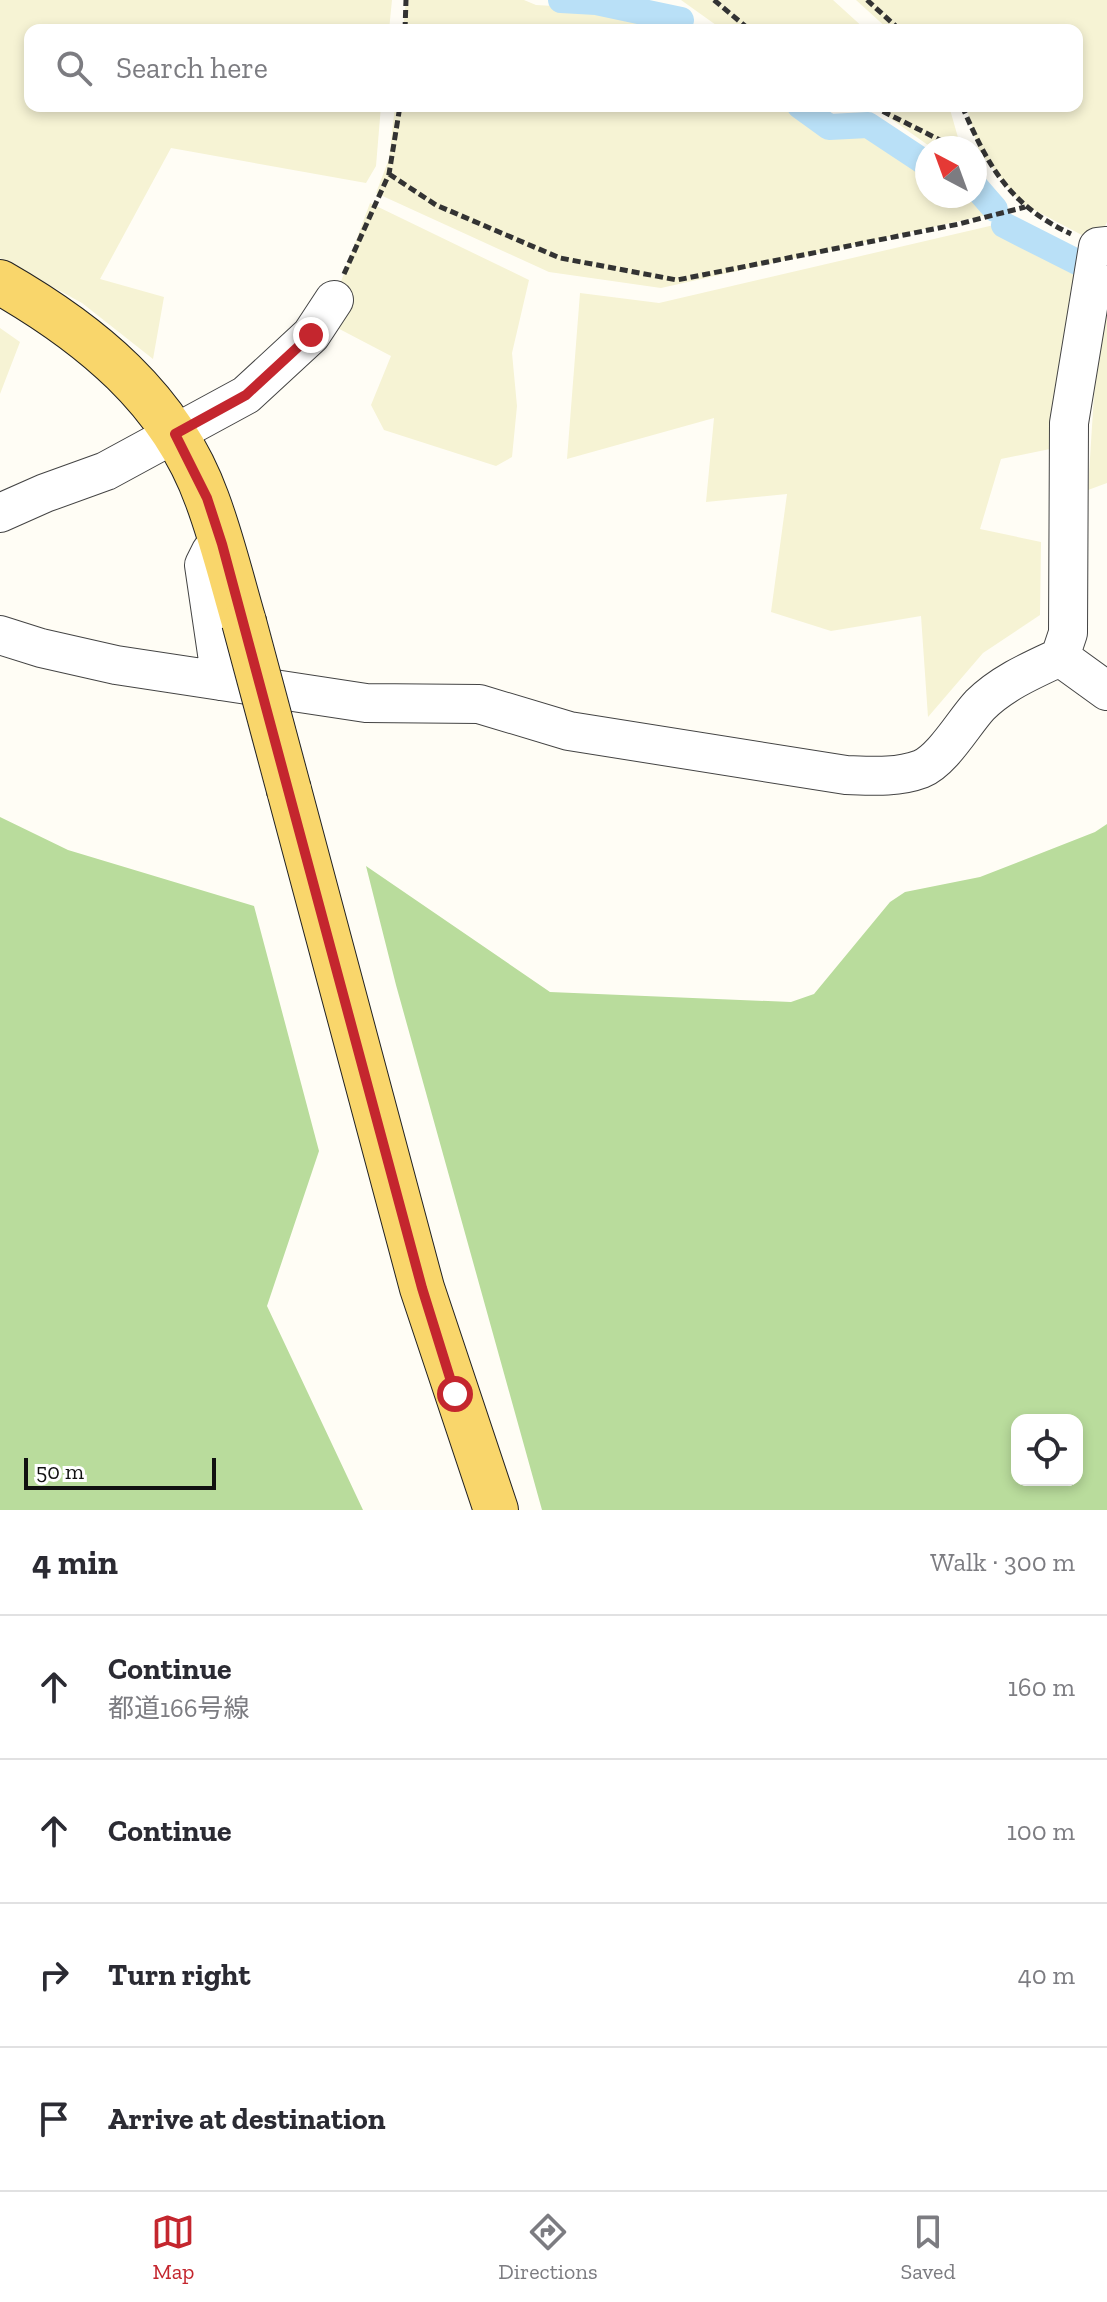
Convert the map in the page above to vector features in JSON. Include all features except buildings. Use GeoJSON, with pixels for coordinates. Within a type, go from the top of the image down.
{"type":"FeatureCollection","features":[{"type":"Feature","properties":{"kind":"main road"},"geometry":{"type":"LineString","coordinates":[[0,282],[56,315],[113,361],[158,409],[175,434],[207,498],[244,622],[422,1288],[496,1510]]}},
{"type":"Feature","properties":{"kind":"street"},"geometry":{"type":"LineString","coordinates":[[0,635],[116,665],[366,703],[479,704],[569,731],[846,775],[891,776],[924,768],[955,737],[980,705],[1022,674],[1060,657],[1068,633],[1069,423],[1103,247]]}},
{"type":"Feature","properties":{"kind":"street"},"geometry":{"type":"LineString","coordinates":[[0,513],[106,471],[246,395],[311,335],[334,300]]}},
{"type":"Feature","properties":{"kind":"street"},"geometry":{"type":"LineString","coordinates":[[221,681],[204,565],[211,551],[222,544]]}},
{"type":"Feature","properties":{"kind":"street"},"geometry":{"type":"LineString","coordinates":[[1060,657],[1107,691]]}},
{"type":"Feature","properties":{"kind":"path"},"geometry":{"type":"LineString","coordinates":[[405,24],[406,0]]}},
{"type":"Feature","properties":{"kind":"path"},"geometry":{"type":"LineString","coordinates":[[714,0],[743,24]]}},
{"type":"Feature","properties":{"kind":"path"},"geometry":{"type":"LineString","coordinates":[[867,0],[893,24]]}},
{"type":"Feature","properties":{"kind":"path"},"geometry":{"type":"LineString","coordinates":[[334,300],[389,174],[399,112]]}},
{"type":"Feature","properties":{"kind":"path"},"geometry":{"type":"LineString","coordinates":[[884,112],[932,136]]}},
{"type":"Feature","properties":{"kind":"path"},"geometry":{"type":"LineString","coordinates":[[965,112],[975,136]]}},
{"type":"Feature","properties":{"kind":"path"},"geometry":{"type":"LineString","coordinates":[[987,161],[1000,181],[1025,207],[1059,229],[1103,247]]}},
{"type":"Feature","properties":{"kind":"path"},"geometry":{"type":"LineString","coordinates":[[389,174],[436,205],[560,258],[677,280],[959,224],[1025,207]]}},
{"type":"Feature","properties":{"kind":"shaded area"},"geometry":{"type":"Polygon","coordinates":[[[0,0],[392,0],[390,24],[24,24],[24,112],[380,112],[376,166],[366,183],[171,148],[100,279],[164,297],[153,359],[82,303],[0,258],[0,0]]]}},
{"type":"Feature","properties":{"kind":"shaded area"},"geometry":{"type":"Polygon","coordinates":[[[406,0],[524,0],[536,5],[590,8],[678,24],[404,24],[406,0]]]}},
{"type":"Feature","properties":{"kind":"shaded area"},"geometry":{"type":"Polygon","coordinates":[[[681,0],[833,0],[859,24],[715,24],[681,0]]]}},
{"type":"Feature","properties":{"kind":"shaded area"},"geometry":{"type":"Polygon","coordinates":[[[856,0],[1107,0],[1107,222],[1097,243],[1021,203],[987,161],[987,136],[975,136],[968,112],[1083,112],[1083,24],[882,24],[856,0]]]}},
{"type":"Feature","properties":{"kind":"shaded area"},"geometry":{"type":"Polygon","coordinates":[[[394,112],[794,112],[822,133],[869,135],[915,164],[915,208],[986,208],[991,214],[661,288],[549,272],[376,193],[389,159],[394,112]]]}},
{"type":"Feature","properties":{"kind":"shaded area"},"geometry":{"type":"Polygon","coordinates":[[[881,112],[951,112],[958,136],[915,136],[881,112]]]}},
{"type":"Feature","properties":{"kind":"shaded area"},"geometry":{"type":"Polygon","coordinates":[[[370,203],[529,280],[512,353],[517,406],[512,457],[496,466],[384,430],[371,405],[391,356],[326,322],[370,203]]]}},
{"type":"Feature","properties":{"kind":"shaded area"},"geometry":{"type":"Polygon","coordinates":[[[994,225],[1012,240],[1081,274],[1050,449],[1001,459],[980,529],[1041,542],[1040,615],[983,653],[928,717],[921,616],[831,631],[771,612],[787,494],[706,502],[714,418],[567,459],[580,293],[659,303],[994,225]]]}},
{"type":"Feature","properties":{"kind":"shaded area"},"geometry":{"type":"Polygon","coordinates":[[[1107,305],[1107,483],[1088,490],[1096,363],[1107,305]]]}},
{"type":"Feature","properties":{"kind":"shaded area"},"geometry":{"type":"Polygon","coordinates":[[[0,328],[20,342],[0,394],[0,328]]]}},
{"type":"Feature","properties":{"kind":"green space"},"geometry":{"type":"Polygon","coordinates":[[[0,817],[68,850],[254,906],[319,1151],[267,1306],[363,1510],[0,1510],[0,817]]]}},
{"type":"Feature","properties":{"kind":"green space"},"geometry":{"type":"Polygon","coordinates":[[[1107,824],[1107,1510],[542,1510],[396,985],[366,866],[550,992],[791,1002],[814,994],[890,902],[905,892],[980,877],[1095,832],[1107,824]]]}},
{"type":"Feature","properties":{"kind":"waterway"},"geometry":{"type":"LineString","coordinates":[[561,0],[596,2],[681,20]]}},
{"type":"Feature","properties":{"kind":"waterway"},"geometry":{"type":"LineString","coordinates":[[808,112],[829,127],[868,125],[915,156]]}},
{"type":"Feature","properties":{"kind":"waterway"},"geometry":{"type":"LineString","coordinates":[[987,200],[995,209]]}},
{"type":"Feature","properties":{"kind":"waterway"},"geometry":{"type":"LineString","coordinates":[[1004,225],[1085,266]]}},
{"type":"Feature","properties":{"kind":"route"},"geometry":{"type":"LineString","coordinates":[[311,335],[246,395],[175,434],[207,498],[222,544],[422,1288],[455,1394]]}}]}
